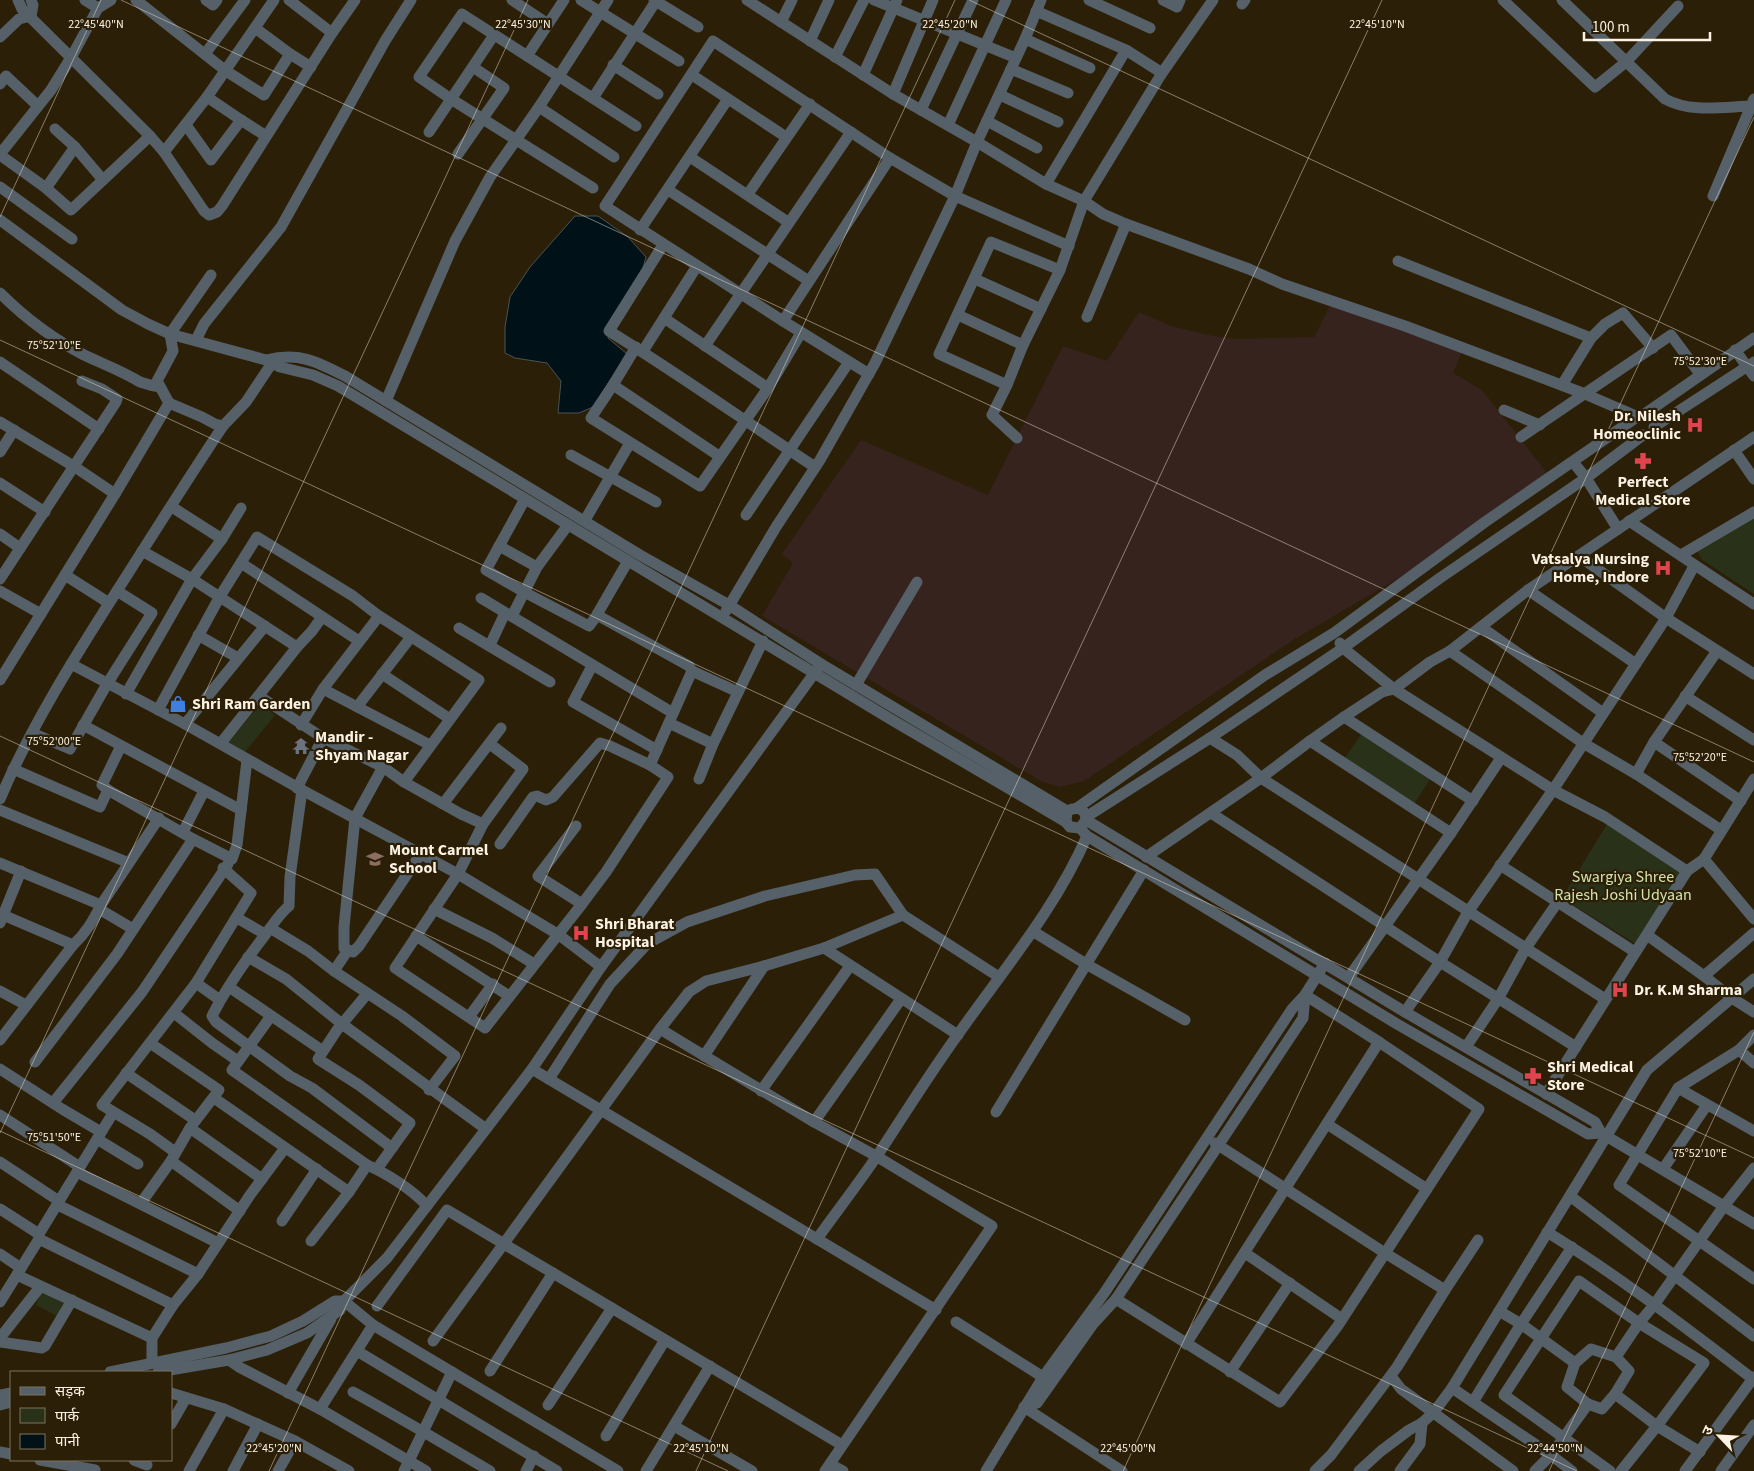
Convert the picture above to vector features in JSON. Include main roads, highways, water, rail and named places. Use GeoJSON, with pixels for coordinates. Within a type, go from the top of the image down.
{"type":"FeatureCollection","features":[{"type":"Feature","properties":{"kind":"water"},"geometry":{"type":"Polygon","coordinates":[[[575,216],[598,216],[628,237],[646,257],[640,279],[608,327],[608,338],[627,354],[593,407],[579,413],[558,413],[561,381],[547,363],[515,358],[505,353],[505,327],[510,297],[530,267],[575,216]]]}},
{"type":"Feature","properties":{"kind":"place","name":"Dr. Nilesh Homeoclinic"},"geometry":{"type":"Point","coordinates":[1695,425]}},
{"type":"Feature","properties":{"kind":"place","name":"Perfect Medical Store"},"geometry":{"type":"Point","coordinates":[1643,461]}},
{"type":"Feature","properties":{"kind":"place","name":"Vatsalya Nursing Home, Indore"},"geometry":{"type":"Point","coordinates":[1663,568]}},
{"type":"Feature","properties":{"kind":"place","name":"Shri Ram Garden"},"geometry":{"type":"Point","coordinates":[178,704]}},
{"type":"Feature","properties":{"kind":"place","name":"Mandir - Shyam Nagar"},"geometry":{"type":"Point","coordinates":[301,746]}},
{"type":"Feature","properties":{"kind":"place","name":"Mount Carmel School"},"geometry":{"type":"Point","coordinates":[375,859]}},
{"type":"Feature","properties":{"kind":"place","name":"Shri Bharat Hospital"},"geometry":{"type":"Point","coordinates":[581,933]}},
{"type":"Feature","properties":{"kind":"place","name":"Dr. K.M Sharma"},"geometry":{"type":"Point","coordinates":[1620,990]}},
{"type":"Feature","properties":{"kind":"place","name":"Shri Medical Store"},"geometry":{"type":"Point","coordinates":[1533,1076]}},
{"type":"Feature","properties":{"kind":"park label","name":"Swargiya Shree Rajesh Joshi Udyaan"},"geometry":{"type":"Point","coordinates":[1623,886]}}]}
